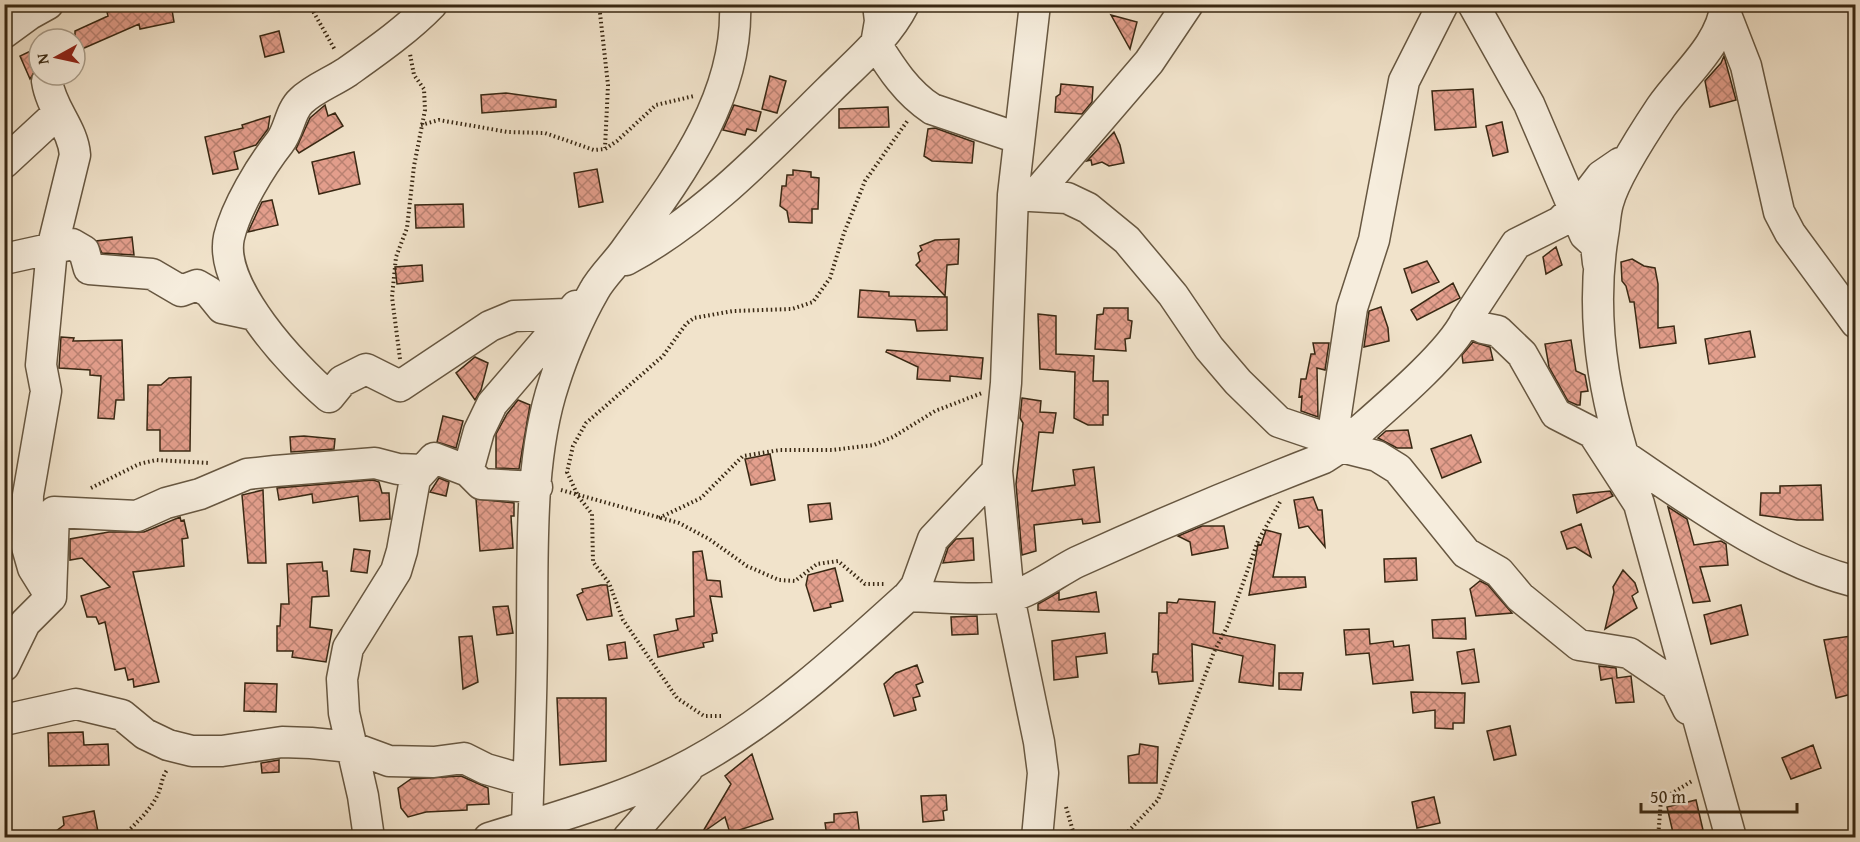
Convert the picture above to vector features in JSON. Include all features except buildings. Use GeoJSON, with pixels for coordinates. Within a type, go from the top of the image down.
{"type":"FeatureCollection","features":[{"type":"Feature","properties":{"kind":"street"},"geometry":{"type":"LineString","coordinates":[[4,33],[48,4]]}},
{"type":"Feature","properties":{"kind":"street"},"geometry":{"type":"LineString","coordinates":[[432,4],[346,72],[300,102],[282,140],[268,155],[228,239],[231,267],[240,294],[309,380],[329,397],[342,381],[366,369],[400,386],[490,326],[514,316],[566,314]]}},
{"type":"Feature","properties":{"kind":"street"},"geometry":{"type":"LineString","coordinates":[[468,471],[479,431],[492,404],[566,314],[594,290],[615,266],[695,146],[727,79],[736,34],[735,4]]}},
{"type":"Feature","properties":{"kind":"street"},"geometry":{"type":"LineString","coordinates":[[878,4],[880,21],[876,44],[910,91],[932,109],[1018,138]]}},
{"type":"Feature","properties":{"kind":"street"},"geometry":{"type":"LineString","coordinates":[[615,266],[662,237],[733,182],[876,44],[904,4]]}},
{"type":"Feature","properties":{"kind":"street"},"geometry":{"type":"LineString","coordinates":[[1035,4],[1018,138],[1024,196],[997,471],[1009,597],[1042,763],[1037,837]]}},
{"type":"Feature","properties":{"kind":"street"},"geometry":{"type":"LineString","coordinates":[[1024,196],[1149,62],[1188,4]]}},
{"type":"Feature","properties":{"kind":"street"},"geometry":{"type":"LineString","coordinates":[[1342,441],[1352,308],[1374,240],[1404,81],[1443,4]]}},
{"type":"Feature","properties":{"kind":"street"},"geometry":{"type":"LineString","coordinates":[[1473,4],[1529,104],[1585,235],[1596,245],[1597,316],[1602,372],[1621,454],[1639,504],[1731,837]]}},
{"type":"Feature","properties":{"kind":"street"},"geometry":{"type":"LineString","coordinates":[[1598,263],[1608,202],[1630,156],[1662,106],[1716,37],[1726,8]]}},
{"type":"Feature","properties":{"kind":"street"},"geometry":{"type":"LineString","coordinates":[[1726,8],[1746,66],[1779,212],[1790,233],[1856,322]]}},
{"type":"Feature","properties":{"kind":"street"},"geometry":{"type":"LineString","coordinates":[[48,87],[50,97],[74,142],[75,155],[52,249],[41,365],[46,391],[34,452],[27,522],[27,547],[33,568],[51,597]]}},
{"type":"Feature","properties":{"kind":"street"},"geometry":{"type":"LineString","coordinates":[[4,163],[58,113]]}},
{"type":"Feature","properties":{"kind":"street"},"geometry":{"type":"LineString","coordinates":[[912,591],[1009,597],[1026,592],[1054,573],[1184,514],[1300,467],[1342,441],[1437,357],[1461,331],[1516,244],[1560,222],[1601,176],[1630,156]]}},
{"type":"Feature","properties":{"kind":"street"},"geometry":{"type":"LineString","coordinates":[[1024,196],[1067,198],[1096,215],[1127,240],[1173,295],[1209,348],[1238,382],[1279,422],[1342,441],[1377,456],[1398,469],[1467,553],[1498,572],[1520,597],[1579,645],[1629,653],[1676,685],[1710,764]]}},
{"type":"Feature","properties":{"kind":"street"},"geometry":{"type":"LineString","coordinates":[[4,259],[72,244],[84,250],[89,269],[152,274],[181,291],[197,285],[209,292],[222,308],[255,315]]}},
{"type":"Feature","properties":{"kind":"street"},"geometry":{"type":"LineString","coordinates":[[527,826],[537,487],[542,428],[555,380],[594,290]]}},
{"type":"Feature","properties":{"kind":"street"},"geometry":{"type":"LineString","coordinates":[[1466,320],[1498,331],[1522,354],[1556,414],[1593,433],[1639,504]]}},
{"type":"Feature","properties":{"kind":"street"},"geometry":{"type":"LineString","coordinates":[[1621,454],[1705,510],[1752,537],[1833,576],[1856,582]]}},
{"type":"Feature","properties":{"kind":"street"},"geometry":{"type":"LineString","coordinates":[[369,837],[363,796],[344,713],[342,679],[348,648],[396,572],[415,479],[434,458],[468,471],[481,484],[537,487]]}},
{"type":"Feature","properties":{"kind":"street"},"geometry":{"type":"LineString","coordinates":[[4,666],[25,623],[51,597],[54,512],[137,516],[247,474],[375,463],[398,469],[423,470]]}},
{"type":"Feature","properties":{"kind":"street"},"geometry":{"type":"LineString","coordinates":[[489,837],[606,799],[692,763],[756,721],[850,649],[912,591],[933,539],[997,471]]}},
{"type":"Feature","properties":{"kind":"street"},"geometry":{"type":"LineString","coordinates":[[4,720],[53,708],[84,705],[122,715],[145,734],[168,745],[192,751],[222,751],[282,742],[351,747],[389,760],[434,762],[464,758],[486,770],[528,781]]}},
{"type":"Feature","properties":{"kind":"street"},"geometry":{"type":"LineString","coordinates":[[628,837],[692,763]]}},
{"type":"Feature","properties":{"kind":"path"},"geometry":{"type":"LineString","coordinates":[[309,4],[346,72]]}},
{"type":"Feature","properties":{"kind":"path"},"geometry":{"type":"LineString","coordinates":[[599,4],[608,85],[605,149]]}},
{"type":"Feature","properties":{"kind":"path"},"geometry":{"type":"LineString","coordinates":[[399,31],[411,56],[414,75],[424,88],[425,110],[420,125],[407,228],[396,257],[393,287],[400,360],[400,386]]}},
{"type":"Feature","properties":{"kind":"path"},"geometry":{"type":"LineString","coordinates":[[420,125],[439,120],[508,132],[545,133],[594,150],[605,149],[656,105],[691,97],[727,79]]}},
{"type":"Feature","properties":{"kind":"path"},"geometry":{"type":"LineString","coordinates":[[756,721],[738,715],[704,716],[677,698],[639,646],[623,620],[609,583],[592,562],[592,514],[578,496],[567,472],[576,438],[586,423],[671,347],[686,324],[694,318],[733,311],[792,309],[813,302],[822,293],[865,181],[900,133],[910,114],[910,91]]}},
{"type":"Feature","properties":{"kind":"path"},"geometry":{"type":"LineString","coordinates":[[658,518],[701,498],[743,456],[780,450],[832,450],[874,445],[893,437],[935,411],[1006,383]]}},
{"type":"Feature","properties":{"kind":"path"},"geometry":{"type":"LineString","coordinates":[[90,488],[139,464],[156,460],[196,461],[247,474]]}},
{"type":"Feature","properties":{"kind":"path"},"geometry":{"type":"LineString","coordinates":[[1122,837],[1158,800],[1214,652],[1228,625],[1258,541],[1300,467]]}},
{"type":"Feature","properties":{"kind":"path"},"geometry":{"type":"LineString","coordinates":[[537,487],[557,489],[691,528],[747,566],[779,580],[795,581],[817,564],[838,561],[865,584],[912,591]]}},
{"type":"Feature","properties":{"kind":"path"},"geometry":{"type":"LineString","coordinates":[[122,837],[158,795],[163,775],[192,751]]}},
{"type":"Feature","properties":{"kind":"path"},"geometry":{"type":"LineString","coordinates":[[1658,837],[1661,800],[1710,764]]}}]}
